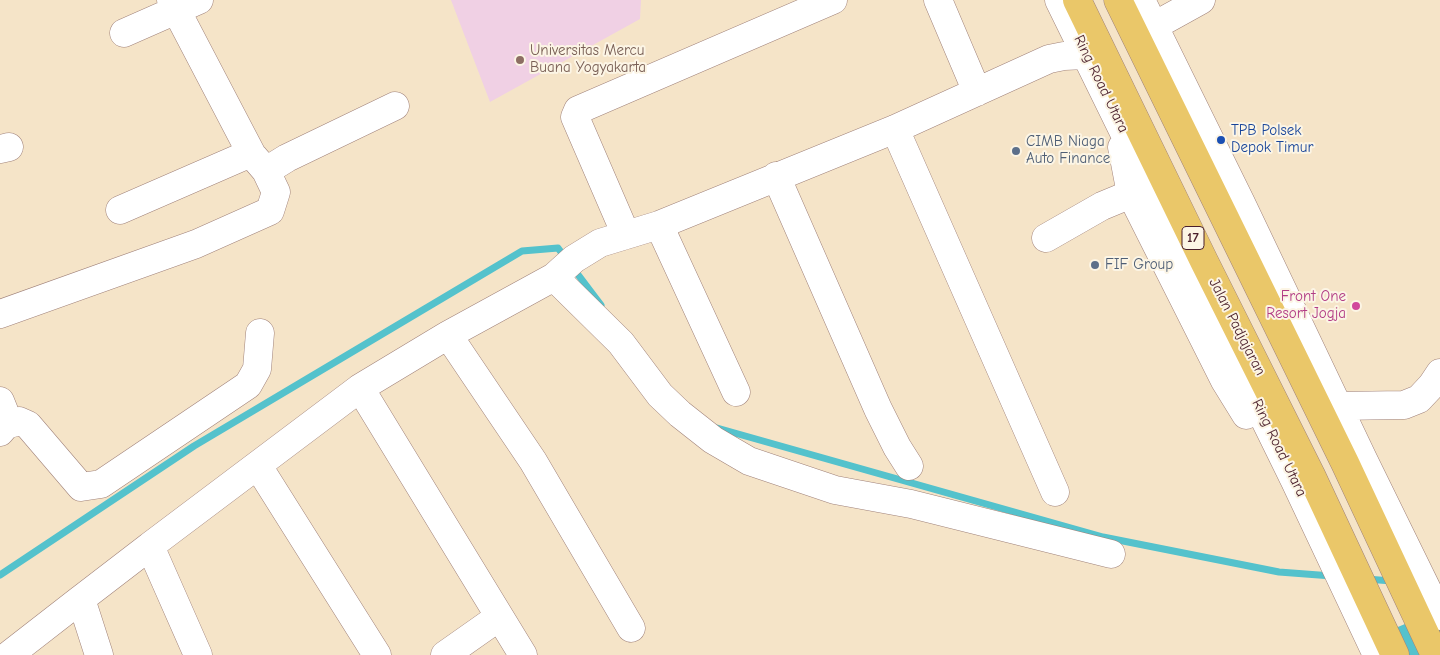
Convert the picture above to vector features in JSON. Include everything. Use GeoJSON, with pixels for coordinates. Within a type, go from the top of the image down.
{"type":"FeatureCollection","features":[{"type":"Feature","properties":{"kind":"highway","name":"Jalan Padjajaran"},"geometry":{"type":"LineString","coordinates":[[1077,0],[1198,264],[1303,478],[1395,655]]}},
{"type":"Feature","properties":{"kind":"highway","name":"17"},"geometry":{"type":"LineString","coordinates":[[1118,0],[1354,461],[1435,655]]}},
{"type":"Feature","properties":{"kind":"street"},"geometry":{"type":"LineString","coordinates":[[626,235],[575,117],[578,110],[833,0]]}},
{"type":"Feature","properties":{"kind":"street"},"geometry":{"type":"LineString","coordinates":[[938,0],[978,92]]}},
{"type":"Feature","properties":{"kind":"street","name":"Ring Road Utara"},"geometry":{"type":"LineString","coordinates":[[1059,0],[1117,117],[1198,264],[1277,444],[1303,478],[1377,655]]}},
{"type":"Feature","properties":{"kind":"street"},"geometry":{"type":"LineString","coordinates":[[1141,0],[1338,406],[1354,461],[1440,616]]}},
{"type":"Feature","properties":{"kind":"street"},"geometry":{"type":"LineString","coordinates":[[1154,26],[1201,0]]}},
{"type":"Feature","properties":{"kind":"street"},"geometry":{"type":"LineString","coordinates":[[0,314],[196,244],[270,211],[276,192],[258,162],[182,4],[124,33]]}},
{"type":"Feature","properties":{"kind":"street"},"geometry":{"type":"LineString","coordinates":[[10,655],[150,546],[360,388],[564,268],[600,242],[659,225],[895,129],[1049,59],[1086,55]]}},
{"type":"Feature","properties":{"kind":"street"},"geometry":{"type":"LineString","coordinates":[[120,210],[258,162],[287,158],[395,106]]}},
{"type":"Feature","properties":{"kind":"street"},"geometry":{"type":"LineString","coordinates":[[1117,117],[1131,194],[1225,381],[1251,424],[1277,444]]}},
{"type":"Feature","properties":{"kind":"street"},"geometry":{"type":"LineString","coordinates":[[895,129],[1055,492]]}},
{"type":"Feature","properties":{"kind":"street"},"geometry":{"type":"LineString","coordinates":[[776,176],[878,409],[909,466]]}},
{"type":"Feature","properties":{"kind":"street"},"geometry":{"type":"LineString","coordinates":[[1046,238],[1102,206],[1131,194]]}},
{"type":"Feature","properties":{"kind":"street"},"geometry":{"type":"LineString","coordinates":[[659,225],[736,392]]}},
{"type":"Feature","properties":{"kind":"street"},"geometry":{"type":"LineString","coordinates":[[564,268],[660,395],[680,414],[713,440],[749,461],[835,490],[911,504],[1111,554]]}},
{"type":"Feature","properties":{"kind":"street"},"geometry":{"type":"LineString","coordinates":[[2,419],[19,421],[28,425],[81,487],[101,484],[248,385],[256,369],[260,333]]}},
{"type":"Feature","properties":{"kind":"street"},"geometry":{"type":"LineString","coordinates":[[448,335],[533,461],[632,628]]}},
{"type":"Feature","properties":{"kind":"street"},"geometry":{"type":"LineString","coordinates":[[1338,406],[1404,405],[1419,399],[1440,373]]}},
{"type":"Feature","properties":{"kind":"street"},"geometry":{"type":"LineString","coordinates":[[360,388],[523,655]]}},
{"type":"Feature","properties":{"kind":"street"},"geometry":{"type":"LineString","coordinates":[[258,466],[377,655]]}},
{"type":"Feature","properties":{"kind":"street"},"geometry":{"type":"LineString","coordinates":[[150,546],[198,655]]}},
{"type":"Feature","properties":{"kind":"street"},"geometry":{"type":"LineString","coordinates":[[81,599],[99,655]]}},
{"type":"Feature","properties":{"kind":"street"},"geometry":{"type":"LineString","coordinates":[[445,655],[499,617]]}},
{"type":"Feature","properties":{"kind":"shaded area","name":"Universitas Mercu Buana Yogyakarta"},"geometry":{"type":"Polygon","coordinates":[[[451,0],[641,0],[640,19],[490,102],[451,0]]]}},
{"type":"Feature","properties":{"kind":"waterway"},"geometry":{"type":"LineString","coordinates":[[0,575],[194,446],[522,251],[558,248],[566,259]]}},
{"type":"Feature","properties":{"kind":"waterway"},"geometry":{"type":"LineString","coordinates":[[573,268],[601,305]]}},
{"type":"Feature","properties":{"kind":"waterway"},"geometry":{"type":"LineString","coordinates":[[717,428],[1103,537],[1279,572],[1332,576]]}},
{"type":"Feature","properties":{"kind":"waterway"},"geometry":{"type":"LineString","coordinates":[[1366,579],[1392,581]]}},
{"type":"Feature","properties":{"kind":"waterway"},"geometry":{"type":"LineString","coordinates":[[1385,655],[1440,632]]}},
{"type":"Feature","properties":{"kind":"place","name":"Universitas Mercu Buana Yogyakarta"},"geometry":{"type":"Point","coordinates":[520,60]}},
{"type":"Feature","properties":{"kind":"place","name":"TPB Polsek Depok Timur"},"geometry":{"type":"Point","coordinates":[1221,140]}},
{"type":"Feature","properties":{"kind":"place","name":"CIMB Niaga Auto Finance"},"geometry":{"type":"Point","coordinates":[1016,151]}},
{"type":"Feature","properties":{"kind":"place","name":"FIF Group"},"geometry":{"type":"Point","coordinates":[1095,265]}},
{"type":"Feature","properties":{"kind":"place","name":"Front One Resort Jogja"},"geometry":{"type":"Point","coordinates":[1356,306]}}]}
